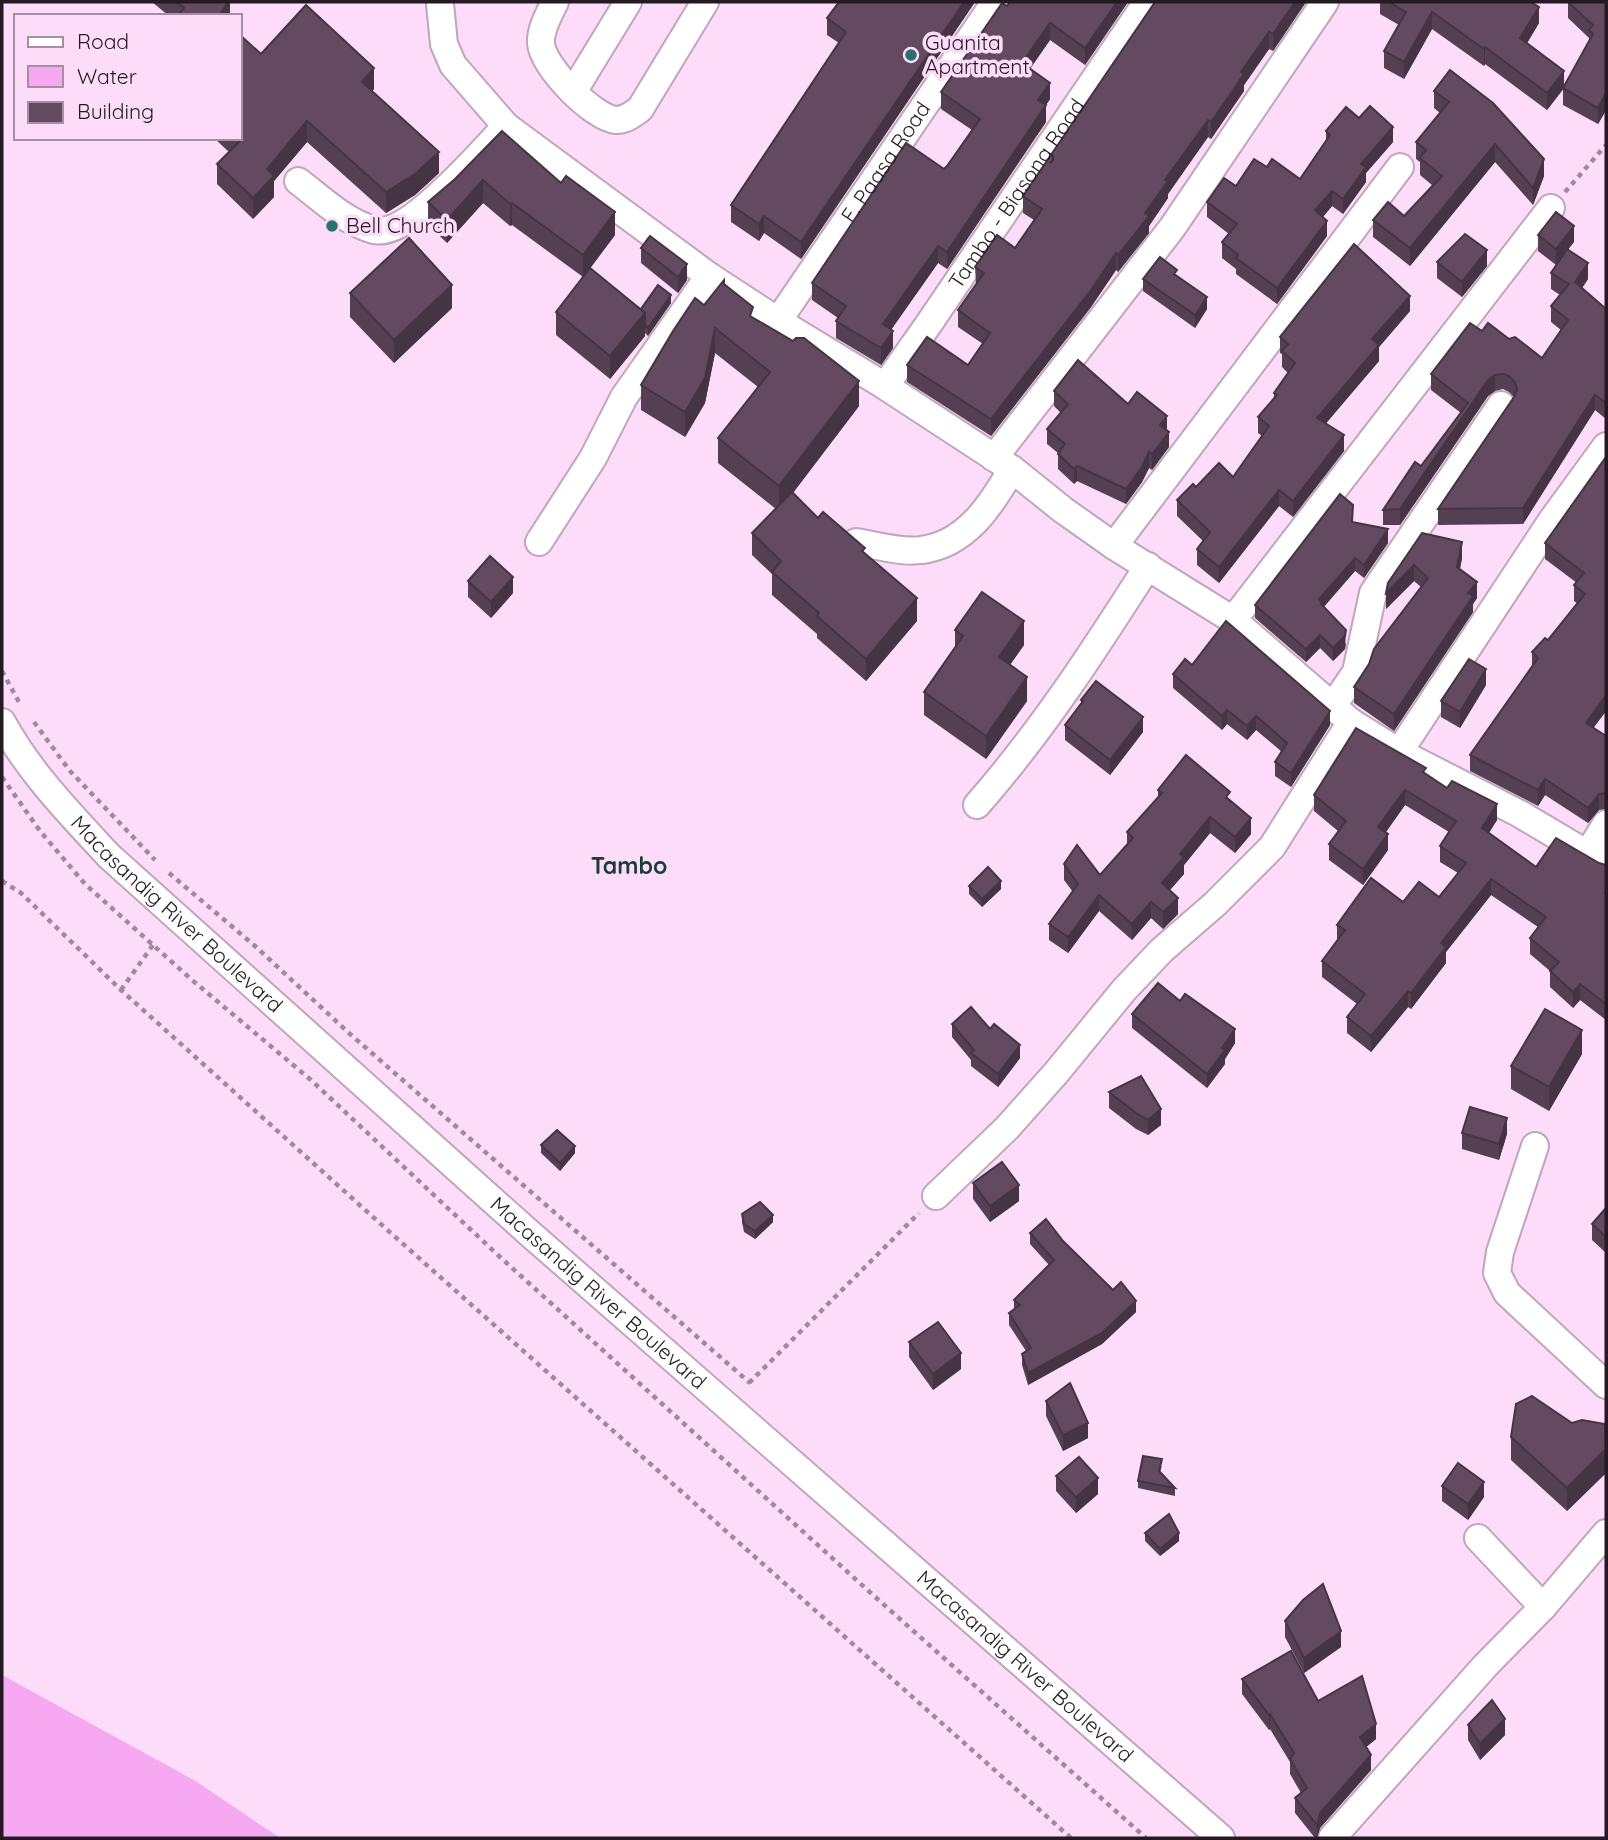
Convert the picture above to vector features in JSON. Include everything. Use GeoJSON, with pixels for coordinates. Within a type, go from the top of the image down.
{"type":"FeatureCollection","features":[{"type":"Feature","properties":{"kind":"street"},"geometry":{"type":"LineString","coordinates":[[555,2],[540,46],[558,77],[573,92],[602,114],[615,120],[629,118],[640,109],[705,2]]}},
{"type":"Feature","properties":{"kind":"street"},"geometry":{"type":"LineString","coordinates":[[573,92],[628,2]]}},
{"type":"Feature","properties":{"kind":"street","name":"F. Paasa Road"},"geometry":{"type":"LineString","coordinates":[[778,321],[995,2]]}},
{"type":"Feature","properties":{"kind":"street","name":"Tambo - Biasong Road"},"geometry":{"type":"LineString","coordinates":[[885,386],[1147,2]]}},
{"type":"Feature","properties":{"kind":"street"},"geometry":{"type":"LineString","coordinates":[[856,542],[921,551],[943,545],[977,520],[992,505],[1003,463],[1172,228],[1325,2]]}},
{"type":"Feature","properties":{"kind":"street"},"geometry":{"type":"LineString","coordinates":[[440,3],[444,44],[453,65],[506,126],[709,276],[1003,463],[1114,546],[1233,620],[1341,714],[1399,752],[1520,814],[1597,859],[1606,824]]}},
{"type":"Feature","properties":{"kind":"street"},"geometry":{"type":"LineString","coordinates":[[298,181],[350,220],[377,231],[387,230],[438,198],[506,126]]}},
{"type":"Feature","properties":{"kind":"street"},"geometry":{"type":"LineString","coordinates":[[1114,546],[1400,167]]}},
{"type":"Feature","properties":{"kind":"street"},"geometry":{"type":"LineString","coordinates":[[1233,620],[1551,208]]}},
{"type":"Feature","properties":{"kind":"street"},"geometry":{"type":"LineString","coordinates":[[539,542],[593,458],[624,397],[709,276]]}},
{"type":"Feature","properties":{"kind":"street"},"geometry":{"type":"LineString","coordinates":[[936,1196],[1007,1128],[1124,990],[1162,950],[1215,904],[1272,847],[1304,800],[1341,714],[1356,672],[1373,593],[1502,405]]}},
{"type":"Feature","properties":{"kind":"street"},"geometry":{"type":"LineString","coordinates":[[1399,752],[1552,520],[1606,446]]}},
{"type":"Feature","properties":{"kind":"street"},"geometry":{"type":"LineString","coordinates":[[977,805],[1033,737],[1076,678],[1147,566]]}},
{"type":"Feature","properties":{"kind":"street","name":"Macasandig River Boulevard"},"geometry":{"type":"LineString","coordinates":[[13,716],[12,740],[55,797],[108,856],[497,1204],[1221,1838]]}},
{"type":"Feature","properties":{"kind":"street"},"geometry":{"type":"LineString","coordinates":[[1535,1146],[1500,1252],[1497,1273],[1507,1293],[1606,1385]]}},
{"type":"Feature","properties":{"kind":"street"},"geometry":{"type":"LineString","coordinates":[[1332,1838],[1485,1665],[1543,1607],[1606,1533]]}},
{"type":"Feature","properties":{"kind":"street"},"geometry":{"type":"LineString","coordinates":[[1478,1538],[1543,1607]]}},
{"type":"Feature","properties":{"kind":"path"},"geometry":{"type":"LineString","coordinates":[[1551,208],[1606,145]]}},
{"type":"Feature","properties":{"kind":"path"},"geometry":{"type":"LineString","coordinates":[[2,671],[13,716]]}},
{"type":"Feature","properties":{"kind":"path"},"geometry":{"type":"LineString","coordinates":[[32,720],[70,771],[156,862]]}},
{"type":"Feature","properties":{"kind":"path"},"geometry":{"type":"LineString","coordinates":[[2,777],[40,831],[85,884],[311,1080],[500,1257],[1146,1838]]}},
{"type":"Feature","properties":{"kind":"path"},"geometry":{"type":"LineString","coordinates":[[166,870],[256,946],[350,1034],[750,1382]]}},
{"type":"Feature","properties":{"kind":"path"},"geometry":{"type":"LineString","coordinates":[[2,881],[21,893],[121,990],[403,1244],[1071,1838]]}},
{"type":"Feature","properties":{"kind":"path"},"geometry":{"type":"LineString","coordinates":[[121,990],[153,945]]}},
{"type":"Feature","properties":{"kind":"path"},"geometry":{"type":"LineString","coordinates":[[726,1406],[936,1196]]}},
{"type":"Feature","properties":{"kind":"water"},"geometry":{"type":"Polygon","coordinates":[[[2,1675],[194,1780],[280,1838],[2,1838],[2,1675]]]}},
{"type":"Feature","properties":{"kind":"building"},"geometry":{"type":"Polygon","coordinates":[[[177,2],[228,2],[220,14],[180,14],[184,8],[177,2]]]}},
{"type":"Feature","properties":{"kind":"building"},"geometry":{"type":"Polygon","coordinates":[[[839,2],[964,2],[801,242],[764,216],[759,224],[731,205],[846,32],[827,18],[839,2]]]}},
{"type":"Feature","properties":{"kind":"building"},"geometry":{"type":"Polygon","coordinates":[[[1010,2],[1117,2],[1085,48],[1050,23],[1022,63],[1050,83],[1038,100],[1046,105],[947,252],[938,246],[883,324],[893,331],[881,348],[836,321],[846,306],[812,283],[906,143],[944,169],[947,166],[980,119],[941,92],[1002,3],[1007,6],[1010,2]]]}},
{"type":"Feature","properties":{"kind":"building"},"geometry":{"type":"Polygon","coordinates":[[[1155,2],[1295,2],[1273,34],[1269,32],[1211,122],[1208,120],[1165,180],[1168,181],[1145,213],[1149,216],[1118,255],[1116,253],[1091,290],[991,419],[907,365],[927,337],[968,365],[990,333],[958,310],[984,273],[975,267],[997,235],[1015,248],[1042,209],[1023,196],[1155,2]]]}},
{"type":"Feature","properties":{"kind":"building"},"geometry":{"type":"Polygon","coordinates":[[[1389,2],[1531,2],[1539,7],[1520,38],[1564,71],[1547,93],[1432,12],[1404,62],[1384,51],[1406,12],[1389,2]]]}},
{"type":"Feature","properties":{"kind":"building"},"geometry":{"type":"Polygon","coordinates":[[[1568,2],[1606,2],[1606,93],[1598,108],[1563,88],[1593,34],[1589,30],[1593,25],[1568,2]]]}},
{"type":"Feature","properties":{"kind":"building"},"geometry":{"type":"Polygon","coordinates":[[[306,5],[374,68],[362,82],[439,152],[415,174],[386,192],[307,121],[267,169],[274,176],[253,198],[217,164],[242,140],[242,37],[261,54],[306,5]]]}},
{"type":"Feature","properties":{"kind":"building"},"geometry":{"type":"Polygon","coordinates":[[[1450,70],[1493,103],[1544,159],[1533,188],[1495,144],[1410,248],[1373,220],[1388,202],[1404,216],[1442,176],[1420,158],[1426,150],[1416,142],[1449,102],[1434,91],[1450,70]]]}},
{"type":"Feature","properties":{"kind":"building"},"geometry":{"type":"Polygon","coordinates":[[[1370,106],[1393,127],[1361,164],[1366,167],[1343,199],[1332,191],[1315,210],[1327,221],[1277,288],[1236,258],[1238,255],[1222,242],[1237,224],[1207,202],[1224,178],[1236,186],[1254,159],[1267,167],[1272,159],[1300,179],[1330,135],[1326,131],[1346,107],[1359,118],[1370,106]]]}},
{"type":"Feature","properties":{"kind":"building"},"geometry":{"type":"Polygon","coordinates":[[[502,131],[561,183],[566,176],[615,212],[583,255],[510,204],[483,180],[447,220],[428,202],[502,131]]]}},
{"type":"Feature","properties":{"kind":"building"},"geometry":{"type":"Polygon","coordinates":[[[1556,212],[1574,226],[1556,249],[1538,235],[1556,212]]]}},
{"type":"Feature","properties":{"kind":"building"},"geometry":{"type":"Polygon","coordinates":[[[1465,234],[1487,250],[1462,282],[1437,262],[1465,234]]]}},
{"type":"Feature","properties":{"kind":"building"},"geometry":{"type":"Polygon","coordinates":[[[650,236],[687,264],[678,277],[641,248],[650,236]]]}},
{"type":"Feature","properties":{"kind":"building"},"geometry":{"type":"Polygon","coordinates":[[[409,238],[452,285],[394,340],[350,293],[409,238]]]}},
{"type":"Feature","properties":{"kind":"building"},"geometry":{"type":"Polygon","coordinates":[[[1354,244],[1410,296],[1372,339],[1379,345],[1317,418],[1344,435],[1293,501],[1279,490],[1219,567],[1197,549],[1210,532],[1177,500],[1193,484],[1196,487],[1219,463],[1233,477],[1269,426],[1258,417],[1277,395],[1274,393],[1295,363],[1282,351],[1288,344],[1280,337],[1354,244]]]}},
{"type":"Feature","properties":{"kind":"building"},"geometry":{"type":"Polygon","coordinates":[[[1567,249],[1588,263],[1575,282],[1606,309],[1606,403],[1595,395],[1523,508],[1438,509],[1517,390],[1515,382],[1509,376],[1495,375],[1488,380],[1400,509],[1383,510],[1415,462],[1421,466],[1468,403],[1431,374],[1470,323],[1482,331],[1488,323],[1509,339],[1515,337],[1542,358],[1568,320],[1551,306],[1569,284],[1551,273],[1567,249]]]}},
{"type":"Feature","properties":{"kind":"building"},"geometry":{"type":"Polygon","coordinates":[[[1160,257],[1177,270],[1174,274],[1207,297],[1195,315],[1143,279],[1160,257]]]}},
{"type":"Feature","properties":{"kind":"building"},"geometry":{"type":"Polygon","coordinates":[[[590,268],[645,313],[610,356],[556,312],[590,268]]]}},
{"type":"Feature","properties":{"kind":"building"},"geometry":{"type":"Polygon","coordinates":[[[724,280],[724,284],[753,307],[750,316],[793,341],[796,338],[804,338],[859,381],[779,486],[718,438],[770,372],[715,328],[705,378],[685,412],[641,385],[695,298],[704,305],[724,280]]]}},
{"type":"Feature","properties":{"kind":"building"},"geometry":{"type":"Polygon","coordinates":[[[658,285],[671,295],[648,328],[645,325],[645,313],[641,309],[658,285]]]}},
{"type":"Feature","properties":{"kind":"building"},"geometry":{"type":"Polygon","coordinates":[[[1078,360],[1128,404],[1137,392],[1167,416],[1160,425],[1169,432],[1152,454],[1149,452],[1126,489],[1077,466],[1074,469],[1058,454],[1065,444],[1047,429],[1068,404],[1054,391],[1078,360]]]}},
{"type":"Feature","properties":{"kind":"building"},"geometry":{"type":"Polygon","coordinates":[[[1606,457],[1606,695],[1586,723],[1606,736],[1606,793],[1599,794],[1588,808],[1545,779],[1538,790],[1470,755],[1538,658],[1532,652],[1545,638],[1548,640],[1585,594],[1574,585],[1584,573],[1545,543],[1606,457]]]}},
{"type":"Feature","properties":{"kind":"building"},"geometry":{"type":"Polygon","coordinates":[[[792,492],[818,518],[823,512],[865,548],[862,551],[917,598],[866,659],[772,572],[781,561],[752,533],[792,492]]]}},
{"type":"Feature","properties":{"kind":"building"},"geometry":{"type":"Polygon","coordinates":[[[1340,494],[1353,505],[1352,522],[1388,529],[1364,565],[1355,558],[1319,599],[1346,630],[1345,636],[1333,648],[1320,635],[1306,649],[1255,605],[1340,494]]]}},
{"type":"Feature","properties":{"kind":"building"},"geometry":{"type":"Polygon","coordinates":[[[1422,533],[1462,542],[1457,567],[1477,582],[1468,593],[1473,596],[1394,714],[1354,687],[1369,664],[1374,649],[1428,578],[1414,565],[1386,593],[1388,583],[1422,533]]]}},
{"type":"Feature","properties":{"kind":"building"},"geometry":{"type":"Polygon","coordinates":[[[490,556],[513,577],[491,602],[468,581],[490,556]]]}},
{"type":"Feature","properties":{"kind":"building"},"geometry":{"type":"Polygon","coordinates":[[[982,592],[1024,621],[999,657],[1027,677],[986,736],[924,692],[963,636],[955,630],[982,592]]]}},
{"type":"Feature","properties":{"kind":"building"},"geometry":{"type":"Polygon","coordinates":[[[1226,621],[1330,711],[1291,773],[1275,762],[1287,743],[1256,716],[1247,726],[1227,710],[1222,716],[1173,674],[1185,659],[1192,665],[1226,621]]]}},
{"type":"Feature","properties":{"kind":"building"},"geometry":{"type":"Polygon","coordinates":[[[1469,659],[1486,669],[1460,712],[1441,701],[1469,659]]]}},
{"type":"Feature","properties":{"kind":"building"},"geometry":{"type":"Polygon","coordinates":[[[1096,681],[1143,717],[1110,760],[1065,725],[1096,681]]]}},
{"type":"Feature","properties":{"kind":"building"},"geometry":{"type":"Polygon","coordinates":[[[1356,728],[1426,768],[1423,772],[1447,788],[1452,781],[1497,804],[1482,828],[1536,867],[1556,838],[1606,865],[1606,1004],[1580,984],[1573,992],[1550,971],[1559,962],[1530,938],[1546,917],[1491,879],[1441,943],[1446,947],[1411,993],[1408,991],[1371,1036],[1347,1017],[1365,994],[1322,961],[1345,930],[1337,925],[1371,878],[1403,902],[1419,882],[1439,897],[1466,863],[1440,846],[1456,821],[1405,790],[1378,827],[1388,834],[1363,869],[1329,844],[1346,821],[1314,795],[1356,728]]]}},
{"type":"Feature","properties":{"kind":"building"},"geometry":{"type":"Polygon","coordinates":[[[1186,755],[1230,792],[1226,797],[1251,818],[1235,837],[1210,817],[1180,854],[1184,857],[1162,883],[1178,898],[1163,912],[1151,902],[1132,924],[1099,895],[1068,937],[1049,924],[1078,884],[1064,864],[1077,845],[1100,875],[1133,838],[1127,832],[1162,793],[1158,790],[1186,755]]]}},
{"type":"Feature","properties":{"kind":"building"},"geometry":{"type":"Polygon","coordinates":[[[988,867],[1001,881],[982,899],[969,886],[988,867]]]}},
{"type":"Feature","properties":{"kind":"building"},"geometry":{"type":"Polygon","coordinates":[[[1158,983],[1180,1001],[1185,994],[1235,1029],[1222,1048],[1225,1050],[1207,1074],[1132,1014],[1158,983]]]}},
{"type":"Feature","properties":{"kind":"building"},"geometry":{"type":"Polygon","coordinates":[[[971,1007],[990,1029],[994,1024],[1020,1045],[998,1074],[971,1053],[974,1050],[952,1024],[971,1007]]]}},
{"type":"Feature","properties":{"kind":"building"},"geometry":{"type":"Polygon","coordinates":[[[1545,1009],[1582,1030],[1549,1087],[1511,1066],[1545,1009]]]}},
{"type":"Feature","properties":{"kind":"building"},"geometry":{"type":"Polygon","coordinates":[[[1141,1076],[1161,1109],[1148,1120],[1109,1092],[1141,1076]]]}},
{"type":"Feature","properties":{"kind":"building"},"geometry":{"type":"Polygon","coordinates":[[[1470,1107],[1507,1118],[1499,1144],[1462,1133],[1470,1107]]]}},
{"type":"Feature","properties":{"kind":"building"},"geometry":{"type":"Polygon","coordinates":[[[557,1130],[575,1146],[560,1163],[541,1145],[557,1130]]]}},
{"type":"Feature","properties":{"kind":"building"},"geometry":{"type":"Polygon","coordinates":[[[1002,1162],[1019,1185],[990,1206],[973,1183],[1002,1162]]]}},
{"type":"Feature","properties":{"kind":"building"},"geometry":{"type":"Polygon","coordinates":[[[760,1202],[773,1215],[755,1231],[744,1224],[742,1214],[760,1202]]]}},
{"type":"Feature","properties":{"kind":"building"},"geometry":{"type":"Polygon","coordinates":[[[1606,1208],[1606,1237],[1592,1224],[1606,1208]]]}},
{"type":"Feature","properties":{"kind":"building"},"geometry":{"type":"Polygon","coordinates":[[[1046,1219],[1063,1241],[1113,1290],[1121,1282],[1136,1301],[1102,1333],[1028,1373],[1022,1354],[1031,1348],[1009,1313],[1020,1305],[1014,1300],[1054,1260],[1030,1233],[1046,1219]]]}},
{"type":"Feature","properties":{"kind":"building"},"geometry":{"type":"Polygon","coordinates":[[[938,1322],[961,1353],[933,1374],[909,1342],[938,1322]]]}},
{"type":"Feature","properties":{"kind":"building"},"geometry":{"type":"Polygon","coordinates":[[[1070,1383],[1088,1423],[1063,1435],[1046,1401],[1070,1383]]]}},
{"type":"Feature","properties":{"kind":"building"},"geometry":{"type":"Polygon","coordinates":[[[1532,1396],[1572,1423],[1582,1420],[1605,1424],[1606,1449],[1567,1488],[1511,1437],[1516,1404],[1532,1396]]]}},
{"type":"Feature","properties":{"kind":"building"},"geometry":{"type":"Polygon","coordinates":[[[1143,1456],[1162,1459],[1159,1471],[1175,1488],[1138,1481],[1143,1456]]]}},
{"type":"Feature","properties":{"kind":"building"},"geometry":{"type":"Polygon","coordinates":[[[1079,1457],[1098,1478],[1076,1497],[1056,1476],[1079,1457]]]}},
{"type":"Feature","properties":{"kind":"building"},"geometry":{"type":"Polygon","coordinates":[[[1458,1463],[1484,1482],[1468,1504],[1442,1486],[1458,1463]]]}},
{"type":"Feature","properties":{"kind":"building"},"geometry":{"type":"Polygon","coordinates":[[[1169,1514],[1179,1533],[1160,1549],[1145,1533],[1169,1514]]]}},
{"type":"Feature","properties":{"kind":"building"},"geometry":{"type":"Polygon","coordinates":[[[1323,1584],[1341,1631],[1304,1658],[1285,1621],[1303,1600],[1323,1584]]]}},
{"type":"Feature","properties":{"kind":"building"},"geometry":{"type":"Polygon","coordinates":[[[1291,1651],[1318,1701],[1362,1676],[1376,1724],[1360,1737],[1371,1755],[1320,1813],[1317,1825],[1295,1798],[1307,1788],[1290,1759],[1294,1753],[1270,1714],[1242,1679],[1291,1651]]]}},
{"type":"Feature","properties":{"kind":"building"},"geometry":{"type":"Polygon","coordinates":[[[1492,1700],[1505,1719],[1480,1744],[1468,1725],[1492,1700]]]}},
{"type":"Feature","properties":{"kind":"place","name":"Guanita Apartment"},"geometry":{"type":"Point","coordinates":[911,55]}},
{"type":"Feature","properties":{"kind":"place","name":"Bell Church"},"geometry":{"type":"Point","coordinates":[332,226]}},
{"type":"Feature","properties":{"kind":"district","name":"Tambo"},"geometry":{"type":"Point","coordinates":[629,866]}}]}
